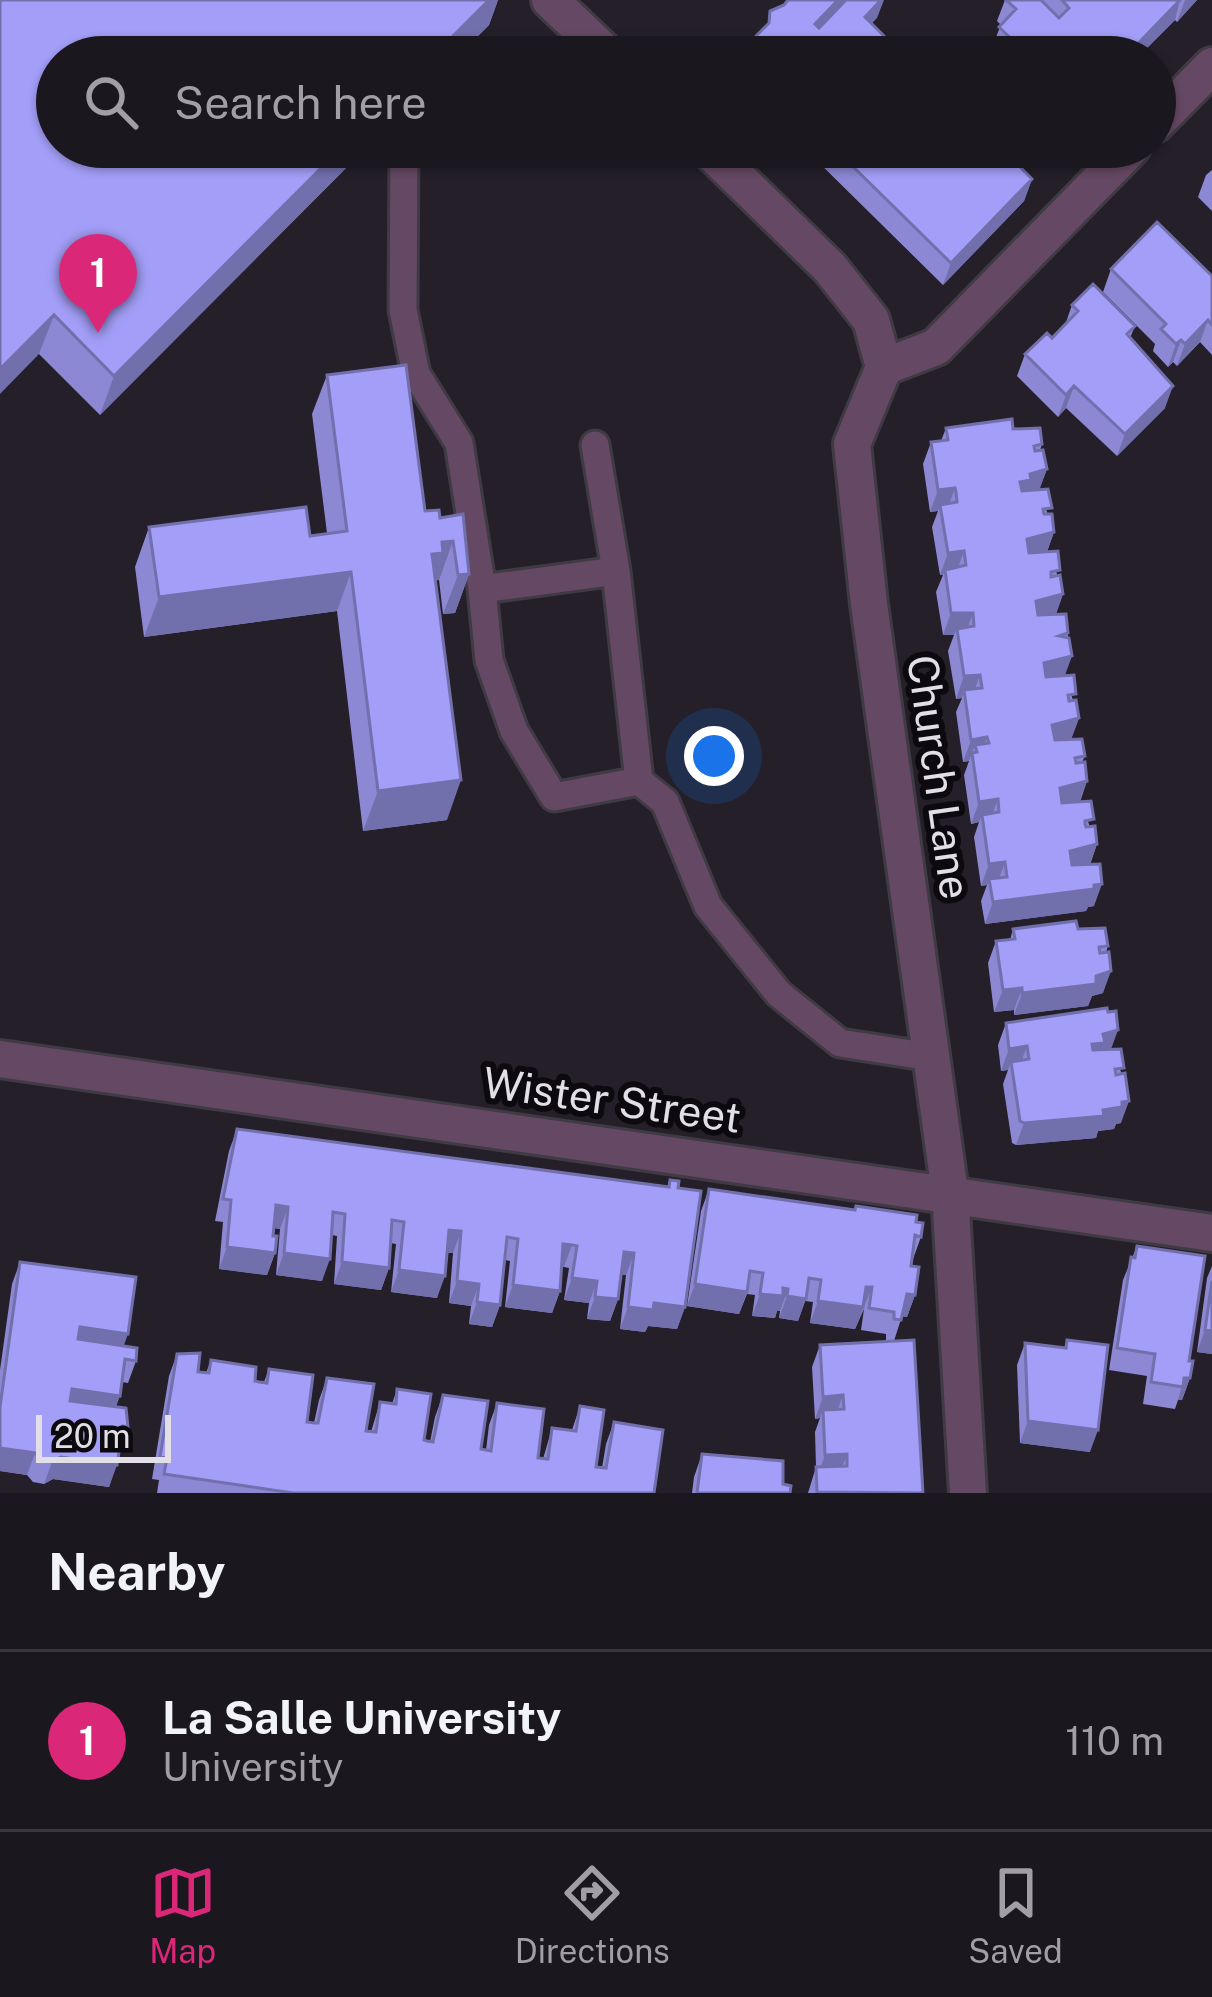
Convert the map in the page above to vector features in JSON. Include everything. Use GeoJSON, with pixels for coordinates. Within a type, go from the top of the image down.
{"type":"FeatureCollection","features":[{"type":"Feature","properties":{"kind":"street"},"geometry":{"type":"LineString","coordinates":[[550,0],[588,36]]}},
{"type":"Feature","properties":{"kind":"street"},"geometry":{"type":"LineString","coordinates":[[1176,103],[1212,66]]}},
{"type":"Feature","properties":{"kind":"street"},"geometry":{"type":"LineString","coordinates":[[728,168],[830,268],[871,320],[884,367],[936,347],[1111,168]]}},
{"type":"Feature","properties":{"kind":"street","name":"Church Lane"},"geometry":{"type":"LineString","coordinates":[[884,367],[852,444],[869,604],[950,1193],[968,1493]]}},
{"type":"Feature","properties":{"kind":"street","name":"Wister Street"},"geometry":{"type":"LineString","coordinates":[[0,1059],[1212,1233]]}},
{"type":"Feature","properties":{"kind":"lane"},"geometry":{"type":"LineString","coordinates":[[404,168],[403,310],[416,374],[459,443],[489,660],[514,731],[554,797],[639,781]]}},
{"type":"Feature","properties":{"kind":"lane"},"geometry":{"type":"LineString","coordinates":[[595,445],[616,572],[639,781],[664,802],[708,907],[779,994],[840,1042],[932,1058]]}},
{"type":"Feature","properties":{"kind":"lane"},"geometry":{"type":"LineString","coordinates":[[482,589],[616,572]]}},
{"type":"Feature","properties":{"kind":"building"},"geometry":{"type":"Polygon","coordinates":[[[0,0],[489,0],[453,36],[36,36],[36,168],[321,168],[114,376],[54,315],[0,369],[0,0]]]}},
{"type":"Feature","properties":{"kind":"building"},"geometry":{"type":"Polygon","coordinates":[[[788,0],[838,0],[815,24],[819,28],[846,0],[881,0],[865,17],[884,36],[756,36],[769,23],[770,11],[788,0]]]}},
{"type":"Feature","properties":{"kind":"building"},"geometry":{"type":"Polygon","coordinates":[[[1006,0],[1041,0],[1059,18],[1069,8],[1062,0],[1180,0],[1145,36],[1008,36],[999,27],[1016,9],[1006,0]]]}},
{"type":"Feature","properties":{"kind":"building"},"geometry":{"type":"Polygon","coordinates":[[[854,168],[1021,168],[1032,179],[951,263],[854,168]]]}},
{"type":"Feature","properties":{"kind":"building"},"geometry":{"type":"Polygon","coordinates":[[[1157,222],[1212,276],[1212,325],[1208,320],[1185,344],[1181,340],[1176,344],[1161,329],[1166,324],[1111,269],[1157,222]]]}},
{"type":"Feature","properties":{"kind":"building"},"geometry":{"type":"Polygon","coordinates":[[[1093,284],[1135,326],[1127,334],[1173,386],[1125,434],[1074,386],[1066,395],[1025,354],[1047,333],[1052,338],[1078,311],[1072,305],[1093,284]]]}},
{"type":"Feature","properties":{"kind":"building"},"geometry":{"type":"Polygon","coordinates":[[[406,365],[425,511],[439,510],[440,518],[463,514],[469,574],[458,575],[453,541],[442,542],[443,553],[432,554],[461,780],[378,791],[351,572],[159,597],[149,527],[306,507],[310,536],[347,531],[327,375],[406,365]]]}},
{"type":"Feature","properties":{"kind":"building"},"geometry":{"type":"Polygon","coordinates":[[[1012,419],[1013,429],[1040,428],[1042,444],[1034,446],[1035,451],[1043,450],[1047,469],[1020,482],[1022,491],[1048,489],[1052,508],[1043,509],[1044,514],[1052,514],[1054,532],[1027,539],[1029,553],[1058,551],[1060,570],[1051,572],[1051,577],[1060,575],[1063,594],[1036,601],[1037,609],[1038,615],[1066,614],[1068,633],[1059,636],[1069,638],[1072,656],[1044,663],[1046,677],[1074,675],[1076,694],[1068,695],[1069,701],[1076,700],[1079,718],[1052,725],[1055,740],[1082,739],[1085,756],[1075,758],[1076,763],[1085,762],[1087,781],[1060,788],[1062,803],[1091,801],[1094,819],[1085,824],[1095,826],[1097,844],[1070,851],[1072,865],[1100,864],[1102,884],[1094,889],[993,902],[989,879],[1007,877],[1005,862],[989,864],[982,815],[999,812],[998,799],[979,802],[972,753],[977,752],[975,745],[989,743],[987,737],[971,740],[964,690],[982,688],[980,675],[964,676],[957,629],[974,626],[973,613],[951,613],[945,570],[966,565],[964,551],[948,553],[940,505],[957,502],[956,492],[955,488],[938,490],[931,442],[948,440],[946,428],[1012,419]]]}},
{"type":"Feature","properties":{"kind":"building"},"geometry":{"type":"Polygon","coordinates":[[[1076,921],[1078,929],[1105,928],[1108,946],[1099,947],[1100,953],[1109,952],[1111,971],[1096,976],[1096,984],[1022,993],[1022,988],[1003,990],[996,941],[1015,939],[1013,929],[1076,921]]]}},
{"type":"Feature","properties":{"kind":"building"},"geometry":{"type":"Polygon","coordinates":[[[1107,1008],[1116,1011],[1118,1030],[1103,1034],[1105,1043],[1092,1044],[1093,1050],[1121,1049],[1124,1068],[1115,1069],[1116,1075],[1125,1073],[1129,1101],[1103,1110],[1104,1116],[1020,1121],[1011,1062],[1029,1059],[1027,1046],[1009,1049],[1006,1023],[1107,1008]]]}},
{"type":"Feature","properties":{"kind":"building"},"geometry":{"type":"Polygon","coordinates":[[[237,1129],[669,1187],[670,1180],[679,1181],[678,1188],[701,1191],[685,1307],[654,1303],[653,1310],[628,1307],[634,1253],[624,1252],[618,1299],[595,1297],[597,1281],[572,1278],[577,1246],[572,1245],[563,1244],[560,1291],[513,1285],[518,1239],[507,1237],[500,1305],[477,1302],[479,1284],[457,1281],[461,1231],[449,1230],[445,1276],[399,1270],[404,1222],[392,1220],[389,1268],[342,1262],[345,1214],[333,1212],[330,1259],[284,1253],[288,1207],[276,1205],[275,1253],[227,1247],[231,1200],[223,1199],[237,1129]]]}},
{"type":"Feature","properties":{"kind":"building"},"geometry":{"type":"Polygon","coordinates":[[[709,1189],[917,1215],[916,1222],[923,1223],[921,1237],[915,1235],[911,1266],[919,1267],[915,1295],[907,1294],[901,1320],[894,1319],[894,1312],[869,1308],[872,1287],[866,1287],[863,1307],[818,1301],[821,1280],[809,1278],[806,1299],[787,1296],[788,1289],[783,1288],[783,1296],[760,1294],[763,1273],[750,1271],[747,1292],[695,1284],[709,1189]]]}},
{"type":"Feature","properties":{"kind":"building"},"geometry":{"type":"Polygon","coordinates":[[[1137,1246],[1205,1256],[1189,1361],[1193,1361],[1183,1387],[1151,1382],[1155,1354],[1117,1348],[1131,1257],[1135,1258],[1137,1246]]]}},
{"type":"Feature","properties":{"kind":"building"},"geometry":{"type":"Polygon","coordinates":[[[20,1262],[136,1277],[128,1334],[80,1327],[78,1339],[137,1348],[136,1361],[125,1359],[120,1396],[72,1389],[70,1401],[126,1408],[128,1427],[123,1426],[117,1465],[61,1457],[52,1462],[35,1453],[0,1448],[0,1407],[20,1262]]]}},
{"type":"Feature","properties":{"kind":"building"},"geometry":{"type":"Polygon","coordinates":[[[1212,1281],[1212,1331],[1205,1330],[1212,1281]]]}},
{"type":"Feature","properties":{"kind":"building"},"geometry":{"type":"Polygon","coordinates":[[[914,1340],[923,1493],[817,1492],[816,1467],[847,1466],[847,1454],[825,1455],[823,1410],[844,1409],[843,1395],[823,1397],[820,1345],[914,1340]]]}},
{"type":"Feature","properties":{"kind":"building"},"geometry":{"type":"Polygon","coordinates":[[[1067,1340],[1108,1345],[1098,1430],[1028,1421],[1025,1343],[1066,1348],[1067,1340]]]}},
{"type":"Feature","properties":{"kind":"building"},"geometry":{"type":"Polygon","coordinates":[[[200,1353],[198,1372],[209,1373],[211,1360],[256,1367],[255,1381],[259,1382],[267,1383],[269,1369],[313,1375],[307,1422],[318,1423],[327,1378],[374,1384],[366,1431],[376,1432],[380,1402],[396,1404],[397,1389],[431,1394],[424,1440],[433,1442],[443,1395],[488,1401],[481,1449],[491,1451],[497,1403],[544,1409],[538,1458],[548,1459],[552,1428],[576,1431],[580,1406],[604,1410],[596,1467],[606,1468],[614,1422],[663,1430],[654,1493],[293,1493],[164,1474],[167,1458],[160,1457],[177,1354],[200,1353]]]}},
{"type":"Feature","properties":{"kind":"building"},"geometry":{"type":"Polygon","coordinates":[[[702,1454],[783,1461],[783,1484],[791,1486],[790,1493],[697,1493],[702,1454]]]}},
{"type":"Feature","properties":{"kind":"place","name":"La Salle University"},"geometry":{"type":"Point","coordinates":[98,333]}}]}
